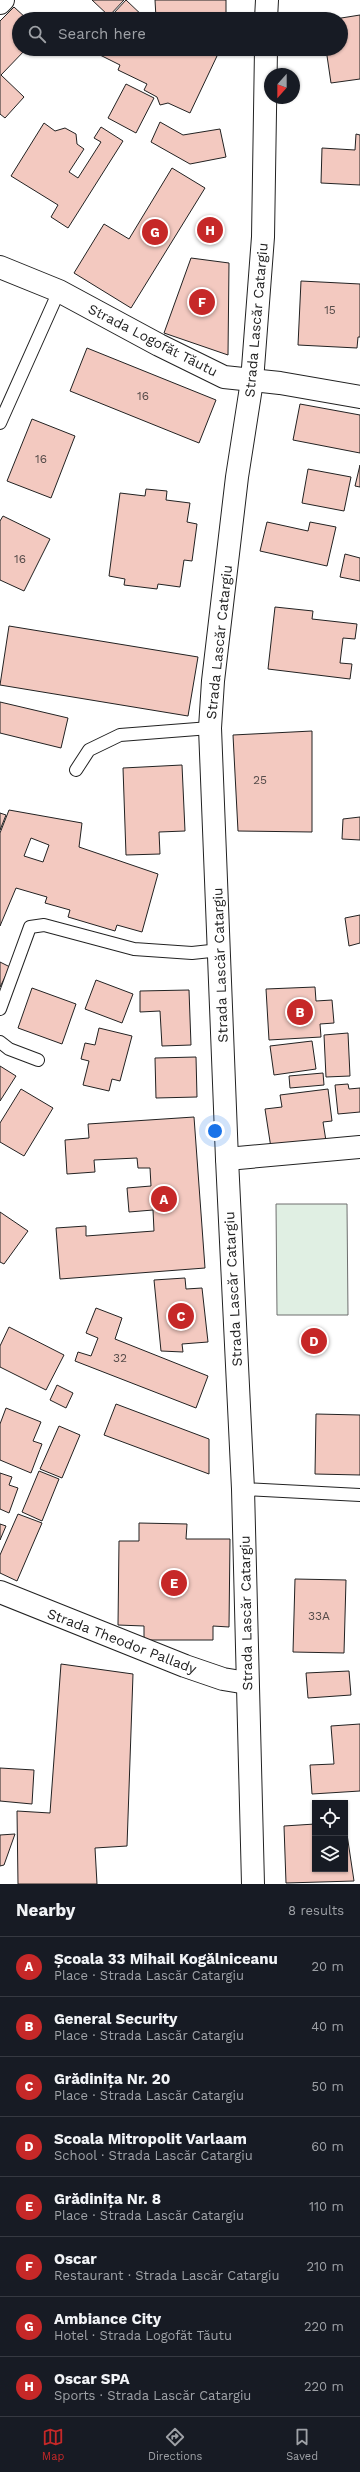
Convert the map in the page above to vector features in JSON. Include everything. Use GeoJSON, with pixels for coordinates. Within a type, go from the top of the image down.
{"type":"FeatureCollection","features":[{"type":"Feature","properties":{"kind":"street"},"geometry":{"type":"LineString","coordinates":[[266,12],[267,0]]}},
{"type":"Feature","properties":{"kind":"street","name":"Strada Lascăr Catargiu"},"geometry":{"type":"LineString","coordinates":[[253,1884],[243,1489],[227,1158],[220,950],[210,728],[213,681],[236,484],[252,381],[263,237],[266,56]]}},
{"type":"Feature","properties":{"kind":"street","name":"Strada Logofăt Tăutu"},"geometry":{"type":"LineString","coordinates":[[0,267],[59,291],[159,345],[224,377],[280,384],[360,397]]}},
{"type":"Feature","properties":{"kind":"street"},"geometry":{"type":"LineString","coordinates":[[227,1158],[360,1147]]}},
{"type":"Feature","properties":{"kind":"street","name":"Strada Theodor Pallady"},"geometry":{"type":"LineString","coordinates":[[0,1592],[186,1666],[223,1679],[247,1683]]}},
{"type":"Feature","properties":{"kind":"lane"},"geometry":{"type":"LineString","coordinates":[[0,422],[59,291]]}},
{"type":"Feature","properties":{"kind":"lane"},"geometry":{"type":"LineString","coordinates":[[76,770],[89,750],[120,735],[210,728]]}},
{"type":"Feature","properties":{"kind":"lane"},"geometry":{"type":"LineString","coordinates":[[0,1009],[30,927],[44,925],[134,949],[192,953],[220,950]]}},
{"type":"Feature","properties":{"kind":"lane"},"geometry":{"type":"LineString","coordinates":[[0,1042],[9,1049],[38,1060]]}},
{"type":"Feature","properties":{"kind":"lane"},"geometry":{"type":"LineString","coordinates":[[243,1489],[360,1495]]}},
{"type":"Feature","properties":{"kind":"green space"},"geometry":{"type":"Polygon","coordinates":[[[276,1204],[347,1204],[348,1315],[277,1315],[276,1204]]]}},
{"type":"Feature","properties":{"kind":"building"},"geometry":{"type":"Polygon","coordinates":[[[92,0],[124,0],[113,12],[105,12],[92,0]]]}},
{"type":"Feature","properties":{"kind":"building"},"geometry":{"type":"Polygon","coordinates":[[[126,0],[139,12],[115,12],[126,0]]]}},
{"type":"Feature","properties":{"kind":"building"},"geometry":{"type":"Polygon","coordinates":[[[155,0],[226,0],[226,12],[156,12],[155,0]]]}},
{"type":"Feature","properties":{"kind":"building"},"geometry":{"type":"Polygon","coordinates":[[[14,7],[19,12],[12,12],[12,56],[19,56],[1,75],[24,97],[5,118],[0,114],[0,21],[14,7]]]}},
{"type":"Feature","properties":{"kind":"building"},"geometry":{"type":"Polygon","coordinates":[[[360,15],[360,79],[331,83],[327,56],[348,56],[348,17],[360,15]]]}},
{"type":"Feature","properties":{"kind":"building"},"geometry":{"type":"Polygon","coordinates":[[[102,56],[217,56],[190,113],[168,103],[160,105],[157,97],[144,90],[147,84],[118,70],[120,65],[102,56]]]}},
{"type":"Feature","properties":{"kind":"building"},"geometry":{"type":"Polygon","coordinates":[[[126,84],[154,98],[136,133],[108,118],[126,84]]]}},
{"type":"Feature","properties":{"kind":"building"},"geometry":{"type":"Polygon","coordinates":[[[160,122],[183,135],[220,129],[226,157],[190,164],[151,142],[160,122]]]}},
{"type":"Feature","properties":{"kind":"building"},"geometry":{"type":"Polygon","coordinates":[[[44,123],[55,131],[65,128],[76,134],[77,144],[84,149],[69,172],[78,178],[101,142],[94,138],[101,127],[123,141],[68,228],[51,217],[58,205],[11,176],[44,123]]]}},
{"type":"Feature","properties":{"kind":"building"},"geometry":{"type":"Polygon","coordinates":[[[356,134],[360,135],[360,185],[321,183],[322,148],[355,150],[356,134]]]}},
{"type":"Feature","properties":{"kind":"building"},"geometry":{"type":"Polygon","coordinates":[[[172,168],[205,188],[131,308],[74,273],[104,224],[129,239],[172,168]]]}},
{"type":"Feature","properties":{"kind":"building"},"geometry":{"type":"Polygon","coordinates":[[[191,258],[229,263],[228,355],[164,333],[191,258]]]}},
{"type":"Feature","properties":{"kind":"building"},"geometry":{"type":"Polygon","coordinates":[[[301,281],[360,284],[360,337],[358,337],[357,348],[298,345],[301,281]]]}},
{"type":"Feature","properties":{"kind":"building"},"geometry":{"type":"Polygon","coordinates":[[[87,348],[216,400],[199,443],[70,391],[87,348]]]}},
{"type":"Feature","properties":{"kind":"building"},"geometry":{"type":"Polygon","coordinates":[[[300,404],[360,415],[360,453],[293,440],[300,404]]]}},
{"type":"Feature","properties":{"kind":"building"},"geometry":{"type":"Polygon","coordinates":[[[32,419],[75,436],[51,498],[7,481],[32,419]]]}},
{"type":"Feature","properties":{"kind":"building"},"geometry":{"type":"Polygon","coordinates":[[[360,465],[360,487],[355,486],[360,465]]]}},
{"type":"Feature","properties":{"kind":"building"},"geometry":{"type":"Polygon","coordinates":[[[308,469],[351,477],[344,511],[302,503],[308,469]]]}},
{"type":"Feature","properties":{"kind":"building"},"geometry":{"type":"Polygon","coordinates":[[[146,489],[167,491],[166,500],[190,503],[187,522],[197,524],[192,561],[184,560],[180,587],[158,584],[157,589],[124,585],[125,579],[109,576],[120,493],[145,496],[146,489]]]}},
{"type":"Feature","properties":{"kind":"building"},"geometry":{"type":"Polygon","coordinates":[[[3,516],[50,539],[24,591],[0,580],[0,521],[3,516]]]}},
{"type":"Feature","properties":{"kind":"building"},"geometry":{"type":"Polygon","coordinates":[[[267,522],[308,531],[310,522],[336,527],[327,566],[260,551],[267,522]]]}},
{"type":"Feature","properties":{"kind":"building"},"geometry":{"type":"Polygon","coordinates":[[[345,554],[360,558],[360,581],[340,577],[345,554]]]}},
{"type":"Feature","properties":{"kind":"building"},"geometry":{"type":"Polygon","coordinates":[[[275,607],[313,611],[312,619],[357,624],[355,639],[343,638],[340,663],[352,664],[350,679],[268,669],[275,607]]]}},
{"type":"Feature","properties":{"kind":"building"},"geometry":{"type":"Polygon","coordinates":[[[9,626],[198,657],[188,716],[0,685],[9,626]]]}},
{"type":"Feature","properties":{"kind":"building"},"geometry":{"type":"Polygon","coordinates":[[[0,702],[68,718],[61,748],[0,733],[0,702]]]}},
{"type":"Feature","properties":{"kind":"building"},"geometry":{"type":"Polygon","coordinates":[[[312,731],[312,832],[238,831],[233,735],[312,731]]]}},
{"type":"Feature","properties":{"kind":"building"},"geometry":{"type":"Polygon","coordinates":[[[182,765],[185,831],[159,832],[160,854],[126,855],[123,768],[182,765]]]}},
{"type":"Feature","properties":{"kind":"building"},"geometry":{"type":"Polygon","coordinates":[[[9,810],[82,823],[79,847],[158,874],[142,932],[117,925],[115,931],[68,917],[70,910],[45,903],[47,897],[16,888],[0,926],[0,833],[9,810]],[[31,838],[24,856],[43,862],[49,845],[31,838]]]}},
{"type":"Feature","properties":{"kind":"building"},"geometry":{"type":"Polygon","coordinates":[[[0,813],[6,815],[0,830],[0,813]]]}},
{"type":"Feature","properties":{"kind":"building"},"geometry":{"type":"Polygon","coordinates":[[[360,817],[360,840],[342,839],[343,819],[360,817]]]}},
{"type":"Feature","properties":{"kind":"building"},"geometry":{"type":"Polygon","coordinates":[[[360,915],[360,943],[349,946],[345,918],[360,915]]]}},
{"type":"Feature","properties":{"kind":"building"},"geometry":{"type":"Polygon","coordinates":[[[0,962],[10,967],[0,987],[0,962]]]}},
{"type":"Feature","properties":{"kind":"building"},"geometry":{"type":"Polygon","coordinates":[[[96,980],[133,994],[122,1023],[85,1009],[96,980]]]}},
{"type":"Feature","properties":{"kind":"building"},"geometry":{"type":"Polygon","coordinates":[[[315,987],[316,1001],[332,1000],[334,1023],[320,1024],[321,1037],[269,1040],[266,989],[315,987]]]}},
{"type":"Feature","properties":{"kind":"building"},"geometry":{"type":"Polygon","coordinates":[[[32,988],[76,1004],[62,1044],[18,1028],[32,988]]]}},
{"type":"Feature","properties":{"kind":"building"},"geometry":{"type":"Polygon","coordinates":[[[189,990],[191,1045],[162,1046],[160,1011],[140,1012],[140,991],[189,990]]]}},
{"type":"Feature","properties":{"kind":"building"},"geometry":{"type":"Polygon","coordinates":[[[99,1028],[132,1036],[120,1081],[112,1079],[109,1091],[83,1085],[89,1061],[81,1059],[85,1043],[95,1045],[99,1028]]]}},
{"type":"Feature","properties":{"kind":"building"},"geometry":{"type":"Polygon","coordinates":[[[348,1033],[350,1076],[326,1077],[324,1035],[348,1033]]]}},
{"type":"Feature","properties":{"kind":"building"},"geometry":{"type":"Polygon","coordinates":[[[312,1041],[316,1069],[274,1075],[270,1046],[312,1041]]]}},
{"type":"Feature","properties":{"kind":"building"},"geometry":{"type":"Polygon","coordinates":[[[196,1057],[197,1097],[156,1098],[155,1058],[196,1057]]]}},
{"type":"Feature","properties":{"kind":"building"},"geometry":{"type":"Polygon","coordinates":[[[0,1066],[16,1076],[0,1101],[0,1066]]]}},
{"type":"Feature","properties":{"kind":"building"},"geometry":{"type":"Polygon","coordinates":[[[323,1073],[324,1085],[290,1088],[289,1076],[323,1073]]]}},
{"type":"Feature","properties":{"kind":"building"},"geometry":{"type":"Polygon","coordinates":[[[348,1084],[349,1089],[360,1088],[360,1112],[338,1114],[335,1085],[348,1084]]]}},
{"type":"Feature","properties":{"kind":"building"},"geometry":{"type":"Polygon","coordinates":[[[21,1089],[53,1108],[24,1156],[0,1142],[0,1123],[21,1089]]]}},
{"type":"Feature","properties":{"kind":"building"},"geometry":{"type":"Polygon","coordinates":[[[328,1089],[332,1121],[323,1122],[326,1141],[271,1148],[265,1109],[282,1107],[280,1095],[328,1089]]]}},
{"type":"Feature","properties":{"kind":"building"},"geometry":{"type":"Polygon","coordinates":[[[194,1117],[205,1268],[60,1279],[56,1228],[86,1226],[86,1236],[154,1231],[153,1210],[129,1212],[127,1188],[151,1186],[150,1168],[138,1168],[137,1158],[94,1160],[95,1172],[67,1174],[65,1140],[89,1138],[88,1124],[194,1117]]]}},
{"type":"Feature","properties":{"kind":"building"},"geometry":{"type":"Polygon","coordinates":[[[0,1212],[28,1231],[4,1264],[0,1262],[0,1212]]]}},
{"type":"Feature","properties":{"kind":"building"},"geometry":{"type":"Polygon","coordinates":[[[185,1278],[186,1289],[202,1288],[208,1342],[182,1344],[183,1352],[161,1351],[154,1280],[185,1278]]]}},
{"type":"Feature","properties":{"kind":"building"},"geometry":{"type":"Polygon","coordinates":[[[96,1308],[122,1318],[115,1339],[208,1376],[196,1408],[75,1361],[78,1352],[91,1356],[98,1338],[86,1333],[96,1308]]]}},
{"type":"Feature","properties":{"kind":"building"},"geometry":{"type":"Polygon","coordinates":[[[9,1327],[64,1355],[46,1390],[0,1367],[0,1346],[9,1327]]]}},
{"type":"Feature","properties":{"kind":"building"},"geometry":{"type":"Polygon","coordinates":[[[57,1385],[73,1393],[66,1408],[50,1400],[57,1385]]]}},
{"type":"Feature","properties":{"kind":"building"},"geometry":{"type":"Polygon","coordinates":[[[116,1404],[209,1439],[209,1474],[104,1435],[116,1404]]]}},
{"type":"Feature","properties":{"kind":"building"},"geometry":{"type":"Polygon","coordinates":[[[6,1408],[41,1422],[33,1441],[42,1444],[31,1473],[0,1460],[0,1424],[6,1408]]]}},
{"type":"Feature","properties":{"kind":"building"},"geometry":{"type":"Polygon","coordinates":[[[316,1414],[360,1415],[360,1475],[315,1474],[316,1414]]]}},
{"type":"Feature","properties":{"kind":"building"},"geometry":{"type":"Polygon","coordinates":[[[59,1426],[80,1435],[62,1478],[40,1469],[59,1426]]]}},
{"type":"Feature","properties":{"kind":"building"},"geometry":{"type":"Polygon","coordinates":[[[39,1471],[59,1479],[42,1521],[22,1512],[39,1471]]]}},
{"type":"Feature","properties":{"kind":"building"},"geometry":{"type":"Polygon","coordinates":[[[0,1473],[12,1477],[9,1485],[18,1488],[9,1513],[0,1509],[0,1473]]]}},
{"type":"Feature","properties":{"kind":"building"},"geometry":{"type":"Polygon","coordinates":[[[18,1514],[42,1523],[17,1581],[0,1573],[0,1555],[18,1514]]]}},
{"type":"Feature","properties":{"kind":"building"},"geometry":{"type":"Polygon","coordinates":[[[139,1523],[187,1524],[186,1539],[230,1539],[229,1627],[213,1626],[213,1640],[144,1640],[144,1626],[118,1625],[119,1541],[139,1541],[139,1523]]]}},
{"type":"Feature","properties":{"kind":"building"},"geometry":{"type":"Polygon","coordinates":[[[0,1524],[6,1526],[0,1540],[0,1524]]]}},
{"type":"Feature","properties":{"kind":"building"},"geometry":{"type":"Polygon","coordinates":[[[295,1579],[346,1580],[344,1653],[293,1652],[295,1579]]]}},
{"type":"Feature","properties":{"kind":"building"},"geometry":{"type":"Polygon","coordinates":[[[61,1664],[133,1674],[127,1846],[95,1848],[97,1884],[18,1884],[17,1811],[50,1813],[61,1664]]]}},
{"type":"Feature","properties":{"kind":"building"},"geometry":{"type":"Polygon","coordinates":[[[349,1671],[351,1695],[308,1698],[306,1673],[349,1671]]]}},
{"type":"Feature","properties":{"kind":"building"},"geometry":{"type":"Polygon","coordinates":[[[360,1724],[360,1791],[312,1794],[310,1765],[334,1764],[331,1726],[360,1724]]]}},
{"type":"Feature","properties":{"kind":"building"},"geometry":{"type":"Polygon","coordinates":[[[0,1768],[34,1770],[32,1804],[0,1801],[0,1768]]]}},
{"type":"Feature","properties":{"kind":"building"},"geometry":{"type":"Polygon","coordinates":[[[312,1824],[312,1872],[348,1872],[348,1841],[354,1881],[286,1883],[284,1826],[312,1824]]]}},
{"type":"Feature","properties":{"kind":"building"},"geometry":{"type":"Polygon","coordinates":[[[15,1834],[4,1865],[0,1866],[0,1835],[15,1834]]]}},
{"type":"Feature","properties":{"kind":"place","name":"Oscar SPA"},"geometry":{"type":"Point","coordinates":[210,230]}},
{"type":"Feature","properties":{"kind":"place","name":"Ambiance City"},"geometry":{"type":"Point","coordinates":[155,232]}},
{"type":"Feature","properties":{"kind":"place","name":"Oscar"},"geometry":{"type":"Point","coordinates":[202,302]}},
{"type":"Feature","properties":{"kind":"place","name":"General Security"},"geometry":{"type":"Point","coordinates":[300,1012]}},
{"type":"Feature","properties":{"kind":"place","name":"Școala 33 Mihail Kogălniceanu"},"geometry":{"type":"Point","coordinates":[164,1199]}},
{"type":"Feature","properties":{"kind":"place","name":"Grădinița Nr. 20"},"geometry":{"type":"Point","coordinates":[181,1316]}},
{"type":"Feature","properties":{"kind":"place","name":"Scoala Mitropolit Varlaam"},"geometry":{"type":"Point","coordinates":[314,1341]}},
{"type":"Feature","properties":{"kind":"place","name":"Grădinița Nr. 8"},"geometry":{"type":"Point","coordinates":[174,1583]}}]}
